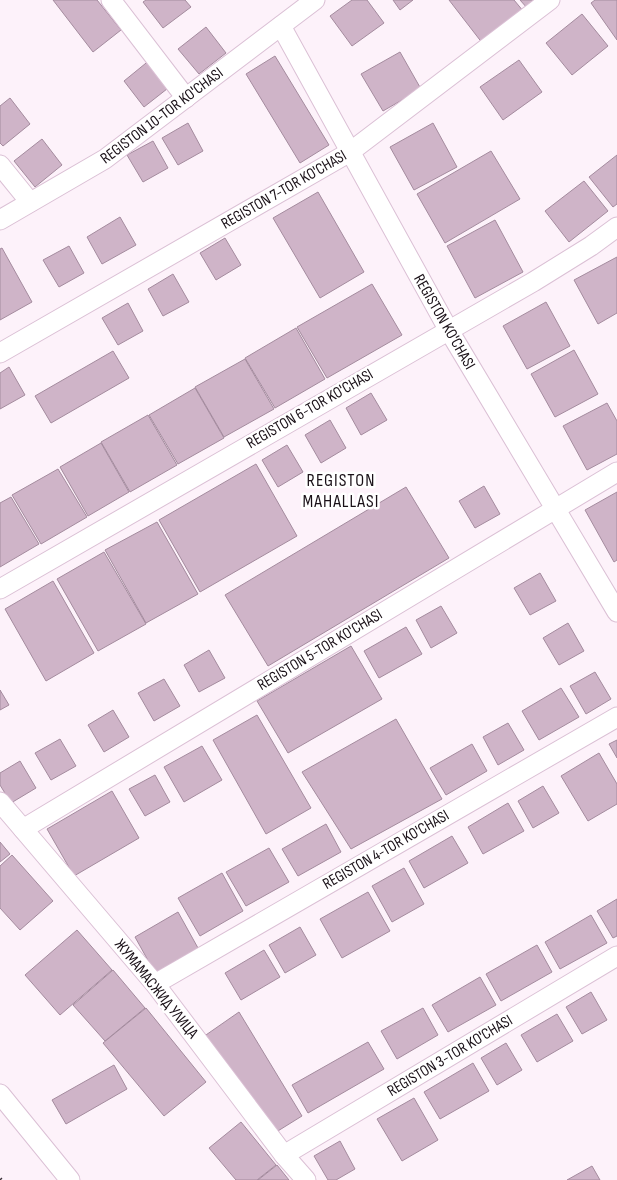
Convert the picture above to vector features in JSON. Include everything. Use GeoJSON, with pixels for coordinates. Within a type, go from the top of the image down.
{"type":"FeatureCollection","features":[{"type":"Feature","properties":{"kind":"street"},"geometry":{"type":"LineString","coordinates":[[111,0],[186,98]]}},
{"type":"Feature","properties":{"kind":"street","name":"REGISTON 10-TOR KO'CHASI"},"geometry":{"type":"LineString","coordinates":[[0,220],[105,159],[315,0]]}},
{"type":"Feature","properties":{"kind":"street","name":"REGISTON 7-TOR KO'CHASI"},"geometry":{"type":"LineString","coordinates":[[0,353],[350,152],[550,0]]}},
{"type":"Feature","properties":{"kind":"street","name":"REGISTON KO'CHASI"},"geometry":{"type":"LineString","coordinates":[[281,26],[448,329],[617,612]]}},
{"type":"Feature","properties":{"kind":"street"},"geometry":{"type":"LineString","coordinates":[[0,165],[30,202]]}},
{"type":"Feature","properties":{"kind":"street","name":"REGISTON 6-TOR KO'CHASI"},"geometry":{"type":"LineString","coordinates":[[0,589],[541,277],[592,246],[617,226]]}},
{"type":"Feature","properties":{"kind":"street","name":"REGISTON 5-TOR KO'CHASI"},"geometry":{"type":"LineString","coordinates":[[23,829],[617,472]]}},
{"type":"Feature","properties":{"kind":"street","name":"REGISTON 4-TOR KO'CHASI"},"geometry":{"type":"LineString","coordinates":[[155,984],[617,717]]}},
{"type":"Feature","properties":{"kind":"street","name":"ЖУМАМАСЖИД УЛИЦА"},"geometry":{"type":"LineString","coordinates":[[0,802],[155,984],[284,1155],[306,1180]]}},
{"type":"Feature","properties":{"kind":"street","name":"REGISTON 3-TOR KO'CHASI"},"geometry":{"type":"LineString","coordinates":[[284,1155],[617,956]]}},
{"type":"Feature","properties":{"kind":"street"},"geometry":{"type":"LineString","coordinates":[[0,1094],[70,1180]]}},
{"type":"Feature","properties":{"kind":"building"},"geometry":{"type":"Polygon","coordinates":[[[53,0],[97,0],[121,30],[93,52],[53,0]]]}},
{"type":"Feature","properties":{"kind":"building"},"geometry":{"type":"Polygon","coordinates":[[[146,0],[185,0],[191,7],[163,28],[143,2],[146,0]]]}},
{"type":"Feature","properties":{"kind":"building"},"geometry":{"type":"Polygon","coordinates":[[[352,0],[367,0],[384,23],[352,46],[330,16],[352,0]]]}},
{"type":"Feature","properties":{"kind":"building"},"geometry":{"type":"Polygon","coordinates":[[[393,0],[413,0],[400,10],[393,0]]]}},
{"type":"Feature","properties":{"kind":"building"},"geometry":{"type":"Polygon","coordinates":[[[449,0],[514,0],[524,12],[483,44],[449,0]]]}},
{"type":"Feature","properties":{"kind":"building"},"geometry":{"type":"Polygon","coordinates":[[[520,0],[540,0],[528,9],[520,0]]]}},
{"type":"Feature","properties":{"kind":"building"},"geometry":{"type":"Polygon","coordinates":[[[595,0],[617,0],[617,40],[591,3],[595,0]]]}},
{"type":"Feature","properties":{"kind":"building"},"geometry":{"type":"Polygon","coordinates":[[[582,14],[608,46],[572,75],[546,43],[582,14]]]}},
{"type":"Feature","properties":{"kind":"building"},"geometry":{"type":"Polygon","coordinates":[[[206,27],[226,53],[199,74],[178,49],[206,27]]]}},
{"type":"Feature","properties":{"kind":"building"},"geometry":{"type":"Polygon","coordinates":[[[400,52],[421,89],[383,111],[361,74],[400,52]]]}},
{"type":"Feature","properties":{"kind":"building"},"geometry":{"type":"Polygon","coordinates":[[[275,56],[329,145],[300,163],[246,74],[275,56]]]}},
{"type":"Feature","properties":{"kind":"building"},"geometry":{"type":"Polygon","coordinates":[[[151,59],[172,85],[144,107],[124,81],[151,59]]]}},
{"type":"Feature","properties":{"kind":"building"},"geometry":{"type":"Polygon","coordinates":[[[519,60],[542,92],[503,120],[480,87],[519,60]]]}},
{"type":"Feature","properties":{"kind":"building"},"geometry":{"type":"Polygon","coordinates":[[[10,98],[30,124],[3,146],[0,143],[0,106],[10,98]]]}},
{"type":"Feature","properties":{"kind":"building"},"geometry":{"type":"Polygon","coordinates":[[[188,123],[203,151],[178,165],[162,138],[188,123]]]}},
{"type":"Feature","properties":{"kind":"building"},"geometry":{"type":"Polygon","coordinates":[[[433,123],[457,167],[414,190],[390,147],[433,123]]]}},
{"type":"Feature","properties":{"kind":"building"},"geometry":{"type":"Polygon","coordinates":[[[42,139],[62,165],[35,187],[14,161],[42,139]]]}},
{"type":"Feature","properties":{"kind":"building"},"geometry":{"type":"Polygon","coordinates":[[[153,141],[168,168],[143,182],[127,155],[153,141]]]}},
{"type":"Feature","properties":{"kind":"building"},"geometry":{"type":"Polygon","coordinates":[[[491,151],[520,199],[445,243],[417,194],[491,151]]]}},
{"type":"Feature","properties":{"kind":"building"},"geometry":{"type":"Polygon","coordinates":[[[617,155],[617,204],[613,207],[589,177],[617,155]]]}},
{"type":"Feature","properties":{"kind":"building"},"geometry":{"type":"Polygon","coordinates":[[[584,181],[608,211],[569,242],[545,211],[584,181]]]}},
{"type":"Feature","properties":{"kind":"building"},"geometry":{"type":"Polygon","coordinates":[[[318,192],[364,272],[320,298],[273,218],[318,192]]]}},
{"type":"Feature","properties":{"kind":"building"},"geometry":{"type":"Polygon","coordinates":[[[120,217],[136,245],[102,264],[87,237],[120,217]]]}},
{"type":"Feature","properties":{"kind":"building"},"geometry":{"type":"Polygon","coordinates":[[[495,220],[523,272],[475,298],[447,246],[495,220]]]}},
{"type":"Feature","properties":{"kind":"building"},"geometry":{"type":"Polygon","coordinates":[[[225,238],[241,265],[216,280],[200,253],[225,238]]]}},
{"type":"Feature","properties":{"kind":"building"},"geometry":{"type":"Polygon","coordinates":[[[69,246],[84,273],[59,287],[43,260],[69,246]]]}},
{"type":"Feature","properties":{"kind":"building"},"geometry":{"type":"Polygon","coordinates":[[[2,248],[32,302],[0,320],[0,249],[2,248]]]}},
{"type":"Feature","properties":{"kind":"building"},"geometry":{"type":"Polygon","coordinates":[[[617,257],[617,313],[598,324],[574,280],[617,257]]]}},
{"type":"Feature","properties":{"kind":"building"},"geometry":{"type":"Polygon","coordinates":[[[173,274],[189,302],[163,316],[148,289],[173,274]]]}},
{"type":"Feature","properties":{"kind":"building"},"geometry":{"type":"Polygon","coordinates":[[[372,284],[402,335],[327,378],[297,327],[372,284]]]}},
{"type":"Feature","properties":{"kind":"building"},"geometry":{"type":"Polygon","coordinates":[[[546,302],[570,346],[527,369],[503,326],[546,302]]]}},
{"type":"Feature","properties":{"kind":"building"},"geometry":{"type":"Polygon","coordinates":[[[128,303],[143,331],[118,345],[102,318],[128,303]]]}},
{"type":"Feature","properties":{"kind":"building"},"geometry":{"type":"Polygon","coordinates":[[[296,328],[325,379],[275,408],[245,358],[296,328]]]}},
{"type":"Feature","properties":{"kind":"building"},"geometry":{"type":"Polygon","coordinates":[[[574,350],[598,394],[555,417],[531,374],[574,350]]]}},
{"type":"Feature","properties":{"kind":"building"},"geometry":{"type":"Polygon","coordinates":[[[113,351],[129,378],[51,423],[35,396],[113,351]]]}},
{"type":"Feature","properties":{"kind":"building"},"geometry":{"type":"Polygon","coordinates":[[[245,359],[274,409],[224,437],[195,387],[245,359]]]}},
{"type":"Feature","properties":{"kind":"building"},"geometry":{"type":"Polygon","coordinates":[[[9,367],[25,395],[0,409],[0,373],[9,367]]]}},
{"type":"Feature","properties":{"kind":"building"},"geometry":{"type":"Polygon","coordinates":[[[195,388],[224,438],[178,464],[149,415],[195,388]]]}},
{"type":"Feature","properties":{"kind":"building"},"geometry":{"type":"Polygon","coordinates":[[[371,393],[387,420],[361,435],[346,408],[371,393]]]}},
{"type":"Feature","properties":{"kind":"building"},"geometry":{"type":"Polygon","coordinates":[[[607,403],[617,421],[617,454],[587,470],[563,426],[607,403]]]}},
{"type":"Feature","properties":{"kind":"building"},"geometry":{"type":"Polygon","coordinates":[[[148,415],[177,465],[130,492],[101,442],[148,415]]]}},
{"type":"Feature","properties":{"kind":"building"},"geometry":{"type":"Polygon","coordinates":[[[330,420],[346,448],[321,463],[305,435],[330,420]]]}},
{"type":"Feature","properties":{"kind":"building"},"geometry":{"type":"Polygon","coordinates":[[[101,443],[129,492],[88,516],[60,467],[101,443]]]}},
{"type":"Feature","properties":{"kind":"building"},"geometry":{"type":"Polygon","coordinates":[[[287,445],[303,472],[278,487],[262,460],[287,445]]]}},
{"type":"Feature","properties":{"kind":"building"},"geometry":{"type":"Polygon","coordinates":[[[256,464],[297,536],[200,592],[159,520],[256,464]]]}},
{"type":"Feature","properties":{"kind":"building"},"geometry":{"type":"Polygon","coordinates":[[[58,469],[87,517],[41,544],[12,495],[58,469]]]}},
{"type":"Feature","properties":{"kind":"building"},"geometry":{"type":"Polygon","coordinates":[[[484,486],[500,514],[475,528],[459,501],[484,486]]]}},
{"type":"Feature","properties":{"kind":"building"},"geometry":{"type":"Polygon","coordinates":[[[406,487],[449,558],[268,666],[225,595],[406,487]]]}},
{"type":"Feature","properties":{"kind":"building"},"geometry":{"type":"Polygon","coordinates":[[[617,492],[617,560],[614,562],[585,510],[617,492]]]}},
{"type":"Feature","properties":{"kind":"building"},"geometry":{"type":"Polygon","coordinates":[[[11,497],[39,544],[0,567],[0,503],[11,497]]]}},
{"type":"Feature","properties":{"kind":"building"},"geometry":{"type":"Polygon","coordinates":[[[157,522],[198,594],[146,623],[105,550],[157,522]]]}},
{"type":"Feature","properties":{"kind":"building"},"geometry":{"type":"Polygon","coordinates":[[[104,552],[146,624],[98,651],[57,579],[104,552]]]}},
{"type":"Feature","properties":{"kind":"building"},"geometry":{"type":"Polygon","coordinates":[[[540,573],[556,601],[530,615],[514,588],[540,573]]]}},
{"type":"Feature","properties":{"kind":"building"},"geometry":{"type":"Polygon","coordinates":[[[53,581],[94,653],[46,681],[5,609],[53,581]]]}},
{"type":"Feature","properties":{"kind":"building"},"geometry":{"type":"Polygon","coordinates":[[[441,606],[457,633],[431,648],[416,620],[441,606]]]}},
{"type":"Feature","properties":{"kind":"building"},"geometry":{"type":"Polygon","coordinates":[[[568,623],[584,651],[559,665],[543,638],[568,623]]]}},
{"type":"Feature","properties":{"kind":"building"},"geometry":{"type":"Polygon","coordinates":[[[406,627],[422,654],[379,678],[364,651],[406,627]]]}},
{"type":"Feature","properties":{"kind":"building"},"geometry":{"type":"Polygon","coordinates":[[[351,646],[382,699],[288,753],[257,701],[351,646]]]}},
{"type":"Feature","properties":{"kind":"building"},"geometry":{"type":"Polygon","coordinates":[[[209,650],[225,678],[199,692],[184,665],[209,650]]]}},
{"type":"Feature","properties":{"kind":"building"},"geometry":{"type":"Polygon","coordinates":[[[595,672],[611,699],[586,714],[570,686],[595,672]]]}},
{"type":"Feature","properties":{"kind":"building"},"geometry":{"type":"Polygon","coordinates":[[[164,679],[180,706],[154,721],[138,693],[164,679]]]}},
{"type":"Feature","properties":{"kind":"building"},"geometry":{"type":"Polygon","coordinates":[[[561,688],[579,717],[539,740],[522,711],[561,688]]]}},
{"type":"Feature","properties":{"kind":"building"},"geometry":{"type":"Polygon","coordinates":[[[0,690],[9,705],[0,710],[0,690]]]}},
{"type":"Feature","properties":{"kind":"building"},"geometry":{"type":"Polygon","coordinates":[[[113,710],[129,737],[104,752],[88,725],[113,710]]]}},
{"type":"Feature","properties":{"kind":"building"},"geometry":{"type":"Polygon","coordinates":[[[257,715],[311,808],[266,834],[213,740],[257,715]]]}},
{"type":"Feature","properties":{"kind":"building"},"geometry":{"type":"Polygon","coordinates":[[[396,719],[442,799],[351,849],[302,772],[396,719]]]}},
{"type":"Feature","properties":{"kind":"building"},"geometry":{"type":"Polygon","coordinates":[[[508,723],[524,750],[498,765],[483,737],[508,723]]]}},
{"type":"Feature","properties":{"kind":"building"},"geometry":{"type":"Polygon","coordinates":[[[60,739],[76,766],[51,780],[35,753],[60,739]]]}},
{"type":"Feature","properties":{"kind":"building"},"geometry":{"type":"Polygon","coordinates":[[[617,740],[617,758],[609,744],[617,740]]]}},
{"type":"Feature","properties":{"kind":"building"},"geometry":{"type":"Polygon","coordinates":[[[472,744],[487,771],[446,795],[430,768],[472,744]]]}},
{"type":"Feature","properties":{"kind":"building"},"geometry":{"type":"Polygon","coordinates":[[[202,746],[222,780],[184,802],[164,767],[202,746]]]}},
{"type":"Feature","properties":{"kind":"building"},"geometry":{"type":"Polygon","coordinates":[[[599,753],[617,784],[617,804],[588,821],[561,776],[599,753]]]}},
{"type":"Feature","properties":{"kind":"building"},"geometry":{"type":"Polygon","coordinates":[[[20,761],[36,788],[11,803],[0,785],[0,773],[20,761]]]}},
{"type":"Feature","properties":{"kind":"building"},"geometry":{"type":"Polygon","coordinates":[[[155,775],[170,802],[145,816],[129,789],[155,775]]]}},
{"type":"Feature","properties":{"kind":"building"},"geometry":{"type":"Polygon","coordinates":[[[543,786],[559,813],[533,828],[518,801],[543,786]]]}},
{"type":"Feature","properties":{"kind":"building"},"geometry":{"type":"Polygon","coordinates":[[[112,791],[139,838],[74,876],[47,829],[112,791]]]}},
{"type":"Feature","properties":{"kind":"building"},"geometry":{"type":"Polygon","coordinates":[[[508,803],[524,831],[483,854],[468,827],[508,803]]]}},
{"type":"Feature","properties":{"kind":"building"},"geometry":{"type":"Polygon","coordinates":[[[326,824],[341,852],[298,876],[282,849],[326,824]]]}},
{"type":"Feature","properties":{"kind":"building"},"geometry":{"type":"Polygon","coordinates":[[[452,836],[468,863],[424,888],[409,861],[452,836]]]}},
{"type":"Feature","properties":{"kind":"building"},"geometry":{"type":"Polygon","coordinates":[[[0,842],[10,854],[0,862],[0,842]]]}},
{"type":"Feature","properties":{"kind":"building"},"geometry":{"type":"Polygon","coordinates":[[[269,848],[289,882],[246,906],[226,872],[269,848]]]}},
{"type":"Feature","properties":{"kind":"building"},"geometry":{"type":"Polygon","coordinates":[[[12,855],[53,901],[20,930],[0,908],[0,866],[12,855]]]}},
{"type":"Feature","properties":{"kind":"building"},"geometry":{"type":"Polygon","coordinates":[[[404,868],[424,904],[392,922],[372,886],[404,868]]]}},
{"type":"Feature","properties":{"kind":"building"},"geometry":{"type":"Polygon","coordinates":[[[222,873],[243,911],[200,936],[178,898],[222,873]]]}},
{"type":"Feature","properties":{"kind":"building"},"geometry":{"type":"Polygon","coordinates":[[[368,892],[390,931],[342,958],[320,919],[368,892]]]}},
{"type":"Feature","properties":{"kind":"building"},"geometry":{"type":"Polygon","coordinates":[[[617,899],[617,936],[613,938],[597,911],[617,899]]]}},
{"type":"Feature","properties":{"kind":"building"},"geometry":{"type":"Polygon","coordinates":[[[178,912],[198,948],[155,973],[135,937],[178,912]]]}},
{"type":"Feature","properties":{"kind":"building"},"geometry":{"type":"Polygon","coordinates":[[[591,915],[607,943],[560,969],[545,942],[591,915]]]}},
{"type":"Feature","properties":{"kind":"building"},"geometry":{"type":"Polygon","coordinates":[[[300,927],[316,955],[285,973],[269,945],[300,927]]]}},
{"type":"Feature","properties":{"kind":"building"},"geometry":{"type":"Polygon","coordinates":[[[77,930],[112,970],[60,1015],[25,975],[77,930]]]}},
{"type":"Feature","properties":{"kind":"building"},"geometry":{"type":"Polygon","coordinates":[[[537,945],[552,972],[501,1001],[486,974],[537,945]]]}},
{"type":"Feature","properties":{"kind":"building"},"geometry":{"type":"Polygon","coordinates":[[[264,950],[280,977],[241,1000],[225,973],[264,950]]]}},
{"type":"Feature","properties":{"kind":"building"},"geometry":{"type":"Polygon","coordinates":[[[113,970],[145,1008],[105,1041],[73,1005],[113,970]]]}},
{"type":"Feature","properties":{"kind":"building"},"geometry":{"type":"Polygon","coordinates":[[[480,977],[496,1005],[448,1032],[432,1005],[480,977]]]}},
{"type":"Feature","properties":{"kind":"building"},"geometry":{"type":"Polygon","coordinates":[[[591,992],[607,1020],[582,1034],[566,1007],[591,992]]]}},
{"type":"Feature","properties":{"kind":"building"},"geometry":{"type":"Polygon","coordinates":[[[146,1008],[206,1082],[164,1116],[103,1043],[146,1008]]]}},
{"type":"Feature","properties":{"kind":"building"},"geometry":{"type":"Polygon","coordinates":[[[423,1008],[438,1035],[397,1059],[381,1031],[423,1008]]]}},
{"type":"Feature","properties":{"kind":"building"},"geometry":{"type":"Polygon","coordinates":[[[239,1012],[302,1116],[273,1134],[203,1037],[239,1012]]]}},
{"type":"Feature","properties":{"kind":"building"},"geometry":{"type":"Polygon","coordinates":[[[557,1014],[573,1041],[537,1062],[521,1035],[557,1014]]]}},
{"type":"Feature","properties":{"kind":"building"},"geometry":{"type":"Polygon","coordinates":[[[368,1042],[384,1069],[308,1113],[292,1085],[368,1042]]]}},
{"type":"Feature","properties":{"kind":"building"},"geometry":{"type":"Polygon","coordinates":[[[506,1043],[522,1070],[497,1085],[481,1058],[506,1043]]]}},
{"type":"Feature","properties":{"kind":"building"},"geometry":{"type":"Polygon","coordinates":[[[473,1063],[489,1091],[440,1119],[424,1092],[473,1063]]]}},
{"type":"Feature","properties":{"kind":"building"},"geometry":{"type":"Polygon","coordinates":[[[114,1065],[127,1089],[66,1124],[52,1100],[114,1065]]]}},
{"type":"Feature","properties":{"kind":"building"},"geometry":{"type":"Polygon","coordinates":[[[414,1098],[438,1140],[402,1161],[377,1119],[414,1098]]]}},
{"type":"Feature","properties":{"kind":"building"},"geometry":{"type":"Polygon","coordinates":[[[241,1122],[276,1165],[257,1180],[236,1180],[209,1148],[241,1122]]]}},
{"type":"Feature","properties":{"kind":"building"},"geometry":{"type":"Polygon","coordinates":[[[340,1141],[355,1169],[336,1180],[328,1180],[314,1156],[340,1141]]]}},
{"type":"Feature","properties":{"kind":"building"},"geometry":{"type":"Polygon","coordinates":[[[277,1165],[289,1180],[258,1180],[277,1165]]]}},
{"type":"Feature","properties":{"kind":"building"},"geometry":{"type":"Polygon","coordinates":[[[592,1166],[600,1180],[567,1180],[592,1166]]]}},
{"type":"Feature","properties":{"kind":"district","name":"REGISTON MAHALLASI"},"geometry":{"type":"Point","coordinates":[341,490]}}]}
